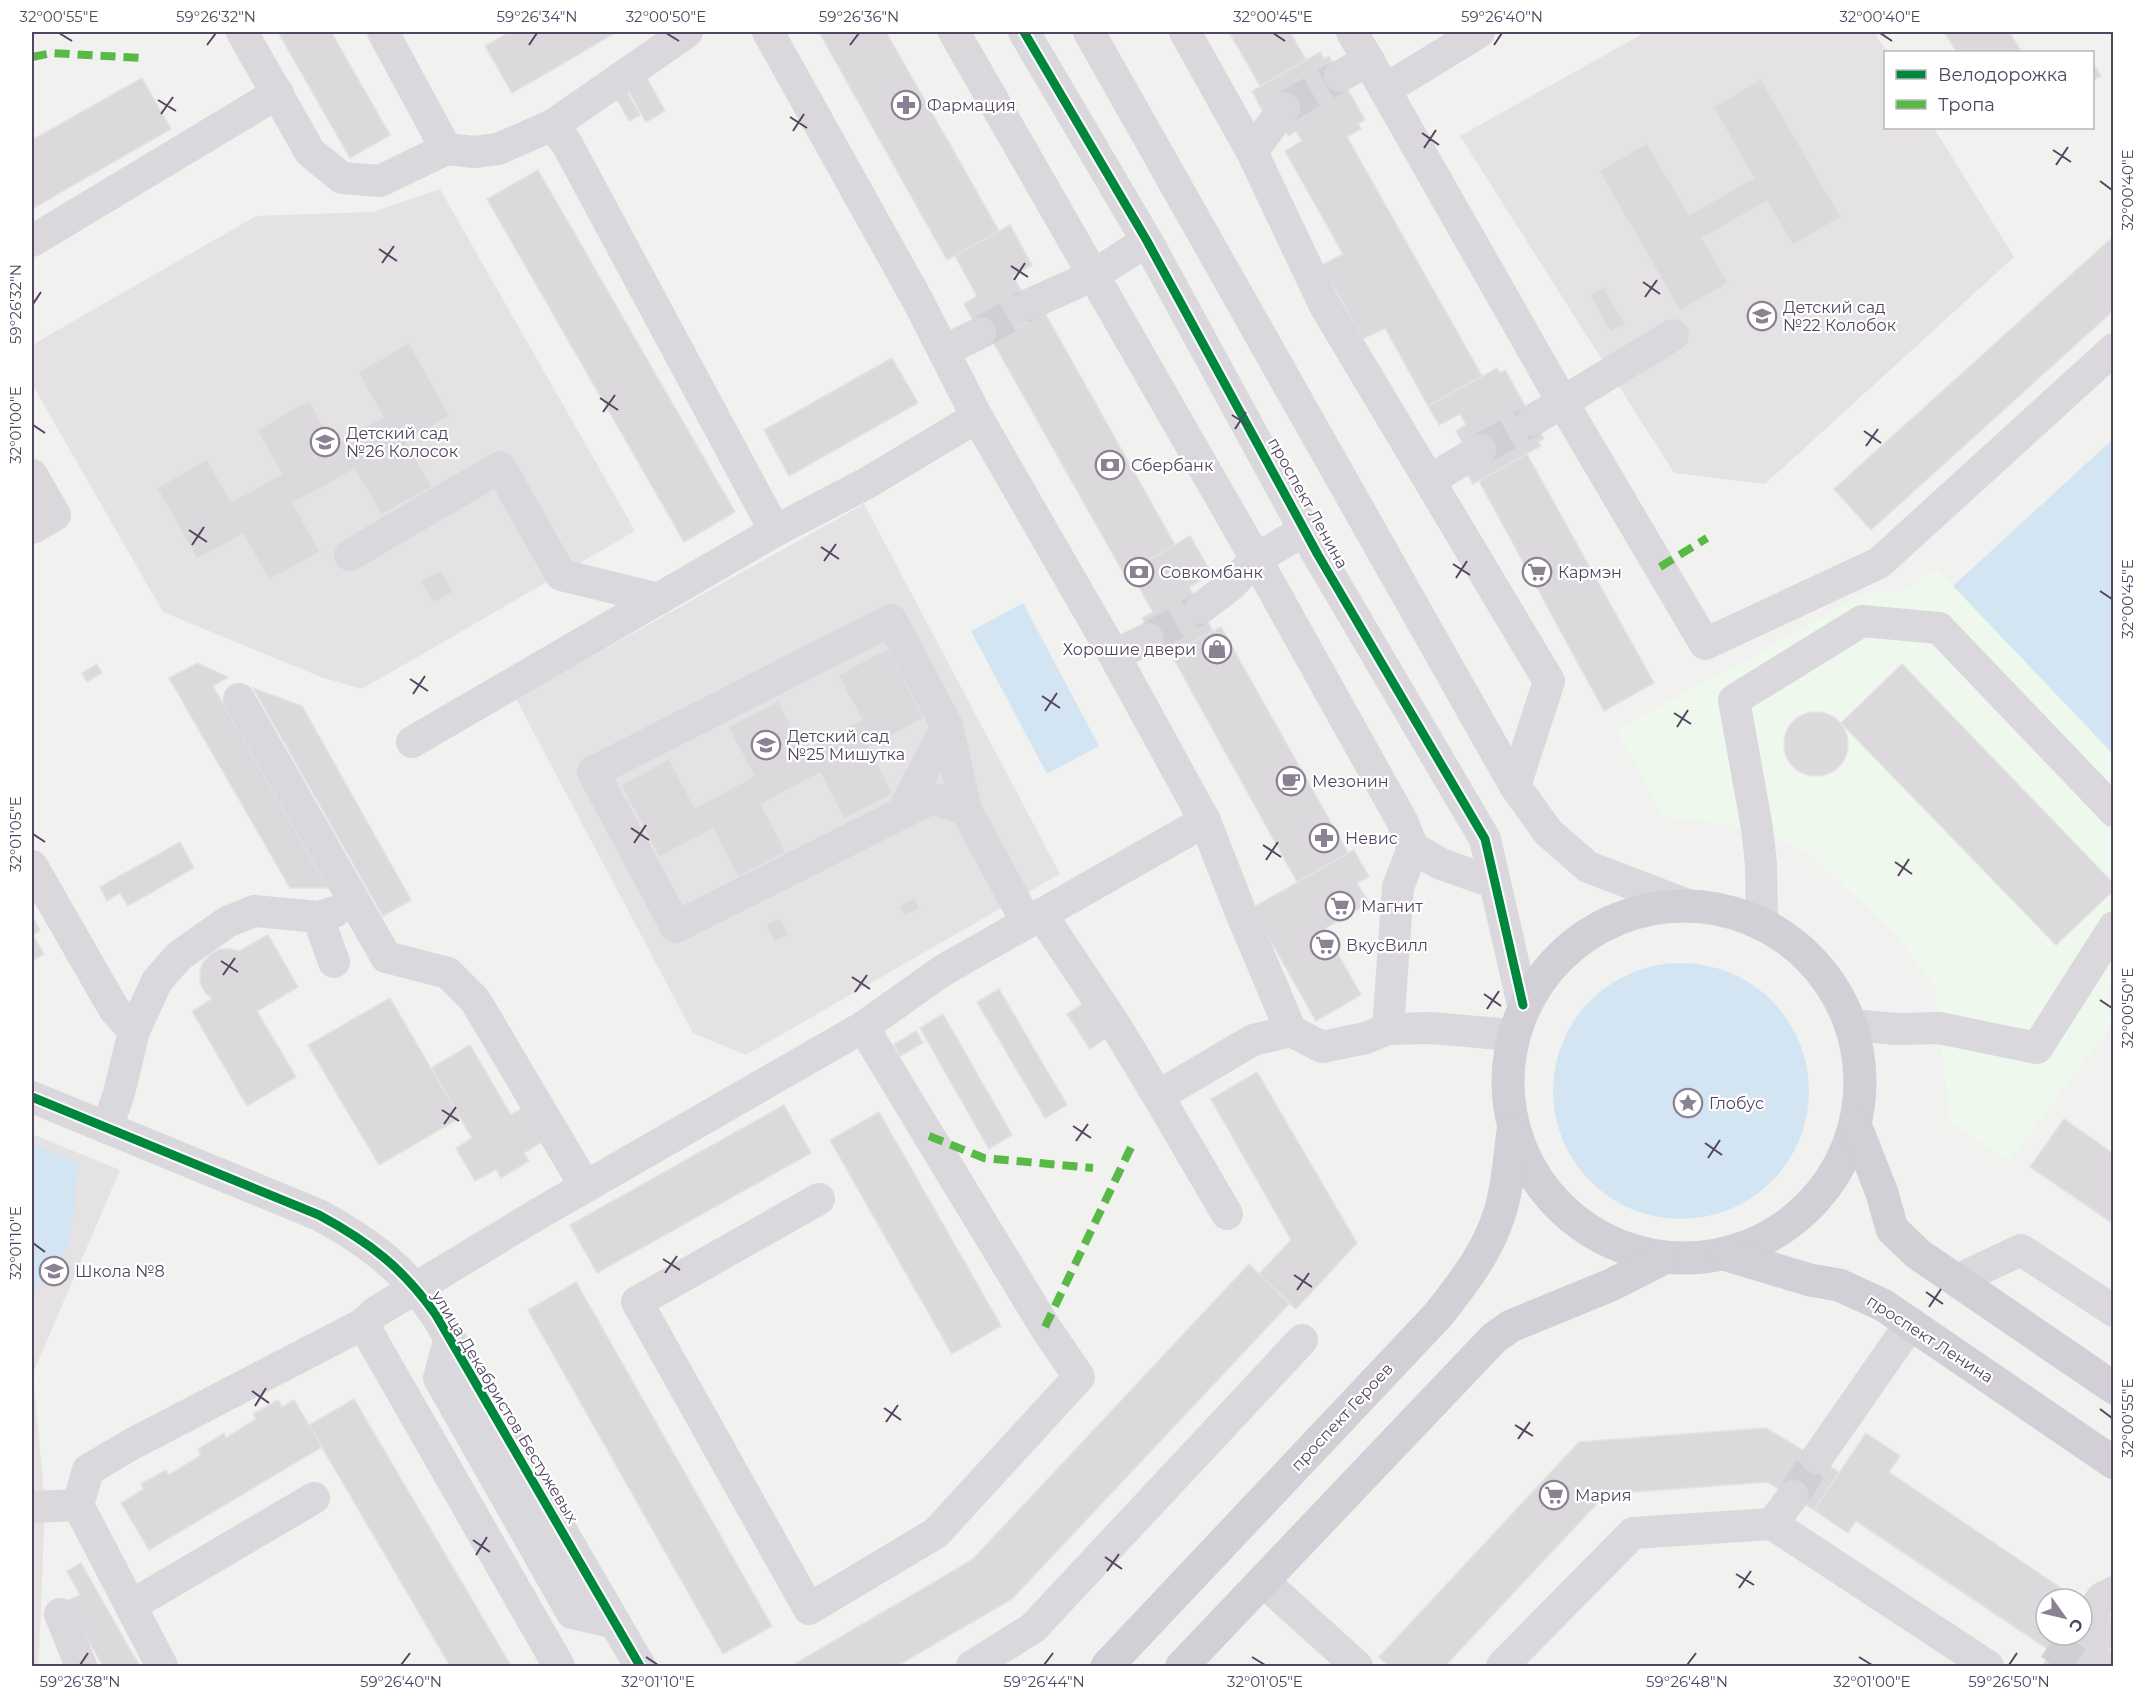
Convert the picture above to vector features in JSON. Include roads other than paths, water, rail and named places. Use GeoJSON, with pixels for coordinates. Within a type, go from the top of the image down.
{"type":"FeatureCollection","features":[{"type":"Feature","properties":{"kind":"main road"},"geometry":{"type":"LineString","coordinates":[[1685,904],[1762,922],[1801,948],[1832,983],[1852,1025],[1862,1076],[1856,1127],[1830,1185],[1785,1229],[1727,1255],[1662,1259],[1597,1238],[1544,1193],[1513,1132],[1506,1084],[1512,1035],[1523,1005],[1563,952],[1620,916],[1685,904]]}},
{"type":"Feature","properties":{"kind":"main road"},"geometry":{"type":"LineString","coordinates":[[1856,1127],[1882,1192],[1892,1229],[1918,1254],[2114,1388]]}},
{"type":"Feature","properties":{"kind":"main road","name":"проспект Героев"},"geometry":{"type":"LineString","coordinates":[[1107,1666],[1438,1314],[1467,1277],[1492,1235],[1500,1212],[1513,1132]]}},
{"type":"Feature","properties":{"kind":"main road","name":"проспект Ленина"},"geometry":{"type":"LineString","coordinates":[[1727,1255],[1810,1280],[1839,1285],[1883,1305],[2114,1463]]}},
{"type":"Feature","properties":{"kind":"main road"},"geometry":{"type":"LineString","coordinates":[[1182,1666],[1494,1338],[1511,1326],[1611,1285],[1662,1259]]}},
{"type":"Feature","properties":{"kind":"street"},"geometry":{"type":"LineString","coordinates":[[242,32],[310,152],[342,178],[380,181],[446,149],[474,152],[498,149],[553,125],[687,32]]}},
{"type":"Feature","properties":{"kind":"street"},"geometry":{"type":"LineString","coordinates":[[383,32],[446,149]]}},
{"type":"Feature","properties":{"kind":"street"},"geometry":{"type":"LineString","coordinates":[[768,32],[944,351],[977,417],[1114,656],[1205,821],[1291,1030],[1322,1047],[1366,1038],[1388,1029],[1431,1028],[1512,1035]]}},
{"type":"Feature","properties":{"kind":"street"},"geometry":{"type":"LineString","coordinates":[[954,32],[1256,559],[1402,821],[1413,848],[1441,864],[1495,883]]}},
{"type":"Feature","properties":{"kind":"street","name":"проспект Ленина"},"geometry":{"type":"LineString","coordinates":[[1024,32],[1147,241],[1305,530],[1485,839],[1523,1005]]}},
{"type":"Feature","properties":{"kind":"street"},"geometry":{"type":"LineString","coordinates":[[1089,32],[1515,786],[1548,832],[1588,867],[1685,904]]}},
{"type":"Feature","properties":{"kind":"street"},"geometry":{"type":"LineString","coordinates":[[1185,32],[1252,152],[1325,306],[1549,681],[1515,786]]}},
{"type":"Feature","properties":{"kind":"street"},"geometry":{"type":"LineString","coordinates":[[1352,32],[1563,403],[1705,644],[1879,563],[2114,349]]}},
{"type":"Feature","properties":{"kind":"street"},"geometry":{"type":"LineString","coordinates":[[1386,89],[1479,32]]}},
{"type":"Feature","properties":{"kind":"street"},"geometry":{"type":"LineString","coordinates":[[1340,76],[1369,60]]}},
{"type":"Feature","properties":{"kind":"street"},"geometry":{"type":"LineString","coordinates":[[32,241],[278,93]]}},
{"type":"Feature","properties":{"kind":"street"},"geometry":{"type":"LineString","coordinates":[[1252,152],[1284,108]]}},
{"type":"Feature","properties":{"kind":"street"},"geometry":{"type":"LineString","coordinates":[[553,125],[567,144],[775,531]]}},
{"type":"Feature","properties":{"kind":"street"},"geometry":{"type":"LineString","coordinates":[[1030,304],[1092,276],[1147,241]]}},
{"type":"Feature","properties":{"kind":"street"},"geometry":{"type":"LineString","coordinates":[[944,351],[980,333]]}},
{"type":"Feature","properties":{"kind":"street"},"geometry":{"type":"LineString","coordinates":[[1533,420],[1673,335]]}},
{"type":"Feature","properties":{"kind":"street"},"geometry":{"type":"LineString","coordinates":[[412,742],[775,531],[867,483],[977,417]]}},
{"type":"Feature","properties":{"kind":"street"},"geometry":{"type":"LineString","coordinates":[[1430,480],[1480,450]]}},
{"type":"Feature","properties":{"kind":"street"},"geometry":{"type":"LineString","coordinates":[[350,555],[500,467],[561,575],[659,599]]}},
{"type":"Feature","properties":{"kind":"street"},"geometry":{"type":"LineString","coordinates":[[32,475],[54,515],[32,528]]}},
{"type":"Feature","properties":{"kind":"street"},"geometry":{"type":"LineString","coordinates":[[1201,608],[1231,585],[1256,559],[1305,530]]}},
{"type":"Feature","properties":{"kind":"street"},"geometry":{"type":"LineString","coordinates":[[966,810],[932,798],[676,927],[593,772],[891,620],[947,726],[966,810],[1034,919],[1114,1025],[1227,1214]]}},
{"type":"Feature","properties":{"kind":"street"},"geometry":{"type":"LineString","coordinates":[[1762,922],[1761,864],[1757,828],[1734,700],[1862,621],[1940,628],[2114,811]]}},
{"type":"Feature","properties":{"kind":"street"},"geometry":{"type":"LineString","coordinates":[[1114,656],[1148,639]]}},
{"type":"Feature","properties":{"kind":"street"},"geometry":{"type":"LineString","coordinates":[[239,699],[386,957],[448,972],[475,1000],[585,1186]]}},
{"type":"Feature","properties":{"kind":"street"},"geometry":{"type":"LineString","coordinates":[[902,813],[947,726]]}},
{"type":"Feature","properties":{"kind":"street"},"geometry":{"type":"LineString","coordinates":[[162,1666],[78,1505],[88,1470],[363,1324],[376,1312],[458,1261],[863,1027],[942,971],[1205,821]]}},
{"type":"Feature","properties":{"kind":"street"},"geometry":{"type":"LineString","coordinates":[[1388,1029],[1398,887],[1413,848]]}},
{"type":"Feature","properties":{"kind":"street"},"geometry":{"type":"LineString","coordinates":[[32,866],[114,1009],[135,1031]]}},
{"type":"Feature","properties":{"kind":"street"},"geometry":{"type":"LineString","coordinates":[[106,1128],[119,1093],[135,1031],[157,981],[179,956],[227,922],[254,911],[326,914],[334,962]]}},
{"type":"Feature","properties":{"kind":"street"},"geometry":{"type":"LineString","coordinates":[[1852,1025],[1897,1029],[1940,1028],[2037,1047],[2114,927]]}},
{"type":"Feature","properties":{"kind":"street"},"geometry":{"type":"LineString","coordinates":[[819,1199],[638,1302],[809,1610],[936,1533],[1079,1377],[1045,1327],[863,1027]]}},
{"type":"Feature","properties":{"kind":"street"},"geometry":{"type":"LineString","coordinates":[[1158,1096],[1253,1040],[1291,1030]]}},
{"type":"Feature","properties":{"kind":"street","name":"улица Декабристов Бестужевых"},"geometry":{"type":"LineString","coordinates":[[32,1097],[319,1215],[349,1231],[381,1254],[417,1288],[450,1338],[615,1623],[635,1665]]}},
{"type":"Feature","properties":{"kind":"street"},"geometry":{"type":"LineString","coordinates":[[1957,1280],[2021,1250],[2114,1311]]}},
{"type":"Feature","properties":{"kind":"street"},"geometry":{"type":"LineString","coordinates":[[1817,1458],[1911,1323]]}},
{"type":"Feature","properties":{"kind":"street"},"geometry":{"type":"LineString","coordinates":[[363,1324],[559,1666]]}},
{"type":"Feature","properties":{"kind":"street"},"geometry":{"type":"LineString","coordinates":[[998,1666],[1302,1340]]}},
{"type":"Feature","properties":{"kind":"street"},"geometry":{"type":"LineString","coordinates":[[1772,1524],[1793,1496]]}},
{"type":"Feature","properties":{"kind":"street"},"geometry":{"type":"LineString","coordinates":[[132,1605],[314,1498]]}},
{"type":"Feature","properties":{"kind":"street"},"geometry":{"type":"LineString","coordinates":[[32,1507],[78,1505]]}},
{"type":"Feature","properties":{"kind":"street"},"geometry":{"type":"LineString","coordinates":[[1502,1666],[1633,1533],[1772,1524],[1975,1663]]}},
{"type":"Feature","properties":{"kind":"street"},"geometry":{"type":"LineString","coordinates":[[1263,1581],[1357,1666]]}},
{"type":"Feature","properties":{"kind":"street"},"geometry":{"type":"LineString","coordinates":[[2094,1609],[2102,1598],[2114,1592]]}},
{"type":"Feature","properties":{"kind":"street"},"geometry":{"type":"LineString","coordinates":[[60,1614],[81,1666]]}},
{"type":"Feature","properties":{"kind":"street"},"geometry":{"type":"LineString","coordinates":[[972,1666],[1033,1628]]}},
{"type":"Feature","properties":{"kind":"tunnel"},"geometry":{"type":"LineString","coordinates":[[1284,108],[1340,76]]}},
{"type":"Feature","properties":{"kind":"tunnel"},"geometry":{"type":"LineString","coordinates":[[980,333],[1030,304]]}},
{"type":"Feature","properties":{"kind":"tunnel"},"geometry":{"type":"LineString","coordinates":[[1480,450],[1533,420]]}},
{"type":"Feature","properties":{"kind":"tunnel"},"geometry":{"type":"LineString","coordinates":[[1148,639],[1201,608]]}},
{"type":"Feature","properties":{"kind":"tunnel"},"geometry":{"type":"LineString","coordinates":[[1793,1496],[1817,1458]]}},
{"type":"Feature","properties":{"kind":"tunnel"},"geometry":{"type":"LineString","coordinates":[[2054,1666],[2067,1647]]}},
{"type":"Feature","properties":{"kind":"place","name":"Фармация"},"geometry":{"type":"Point","coordinates":[906,105]}},
{"type":"Feature","properties":{"kind":"place","name":"Детский сад №22 Колобок"},"geometry":{"type":"Point","coordinates":[1762,316]}},
{"type":"Feature","properties":{"kind":"place","name":"Детский сад №26 Колосок"},"geometry":{"type":"Point","coordinates":[325,442]}},
{"type":"Feature","properties":{"kind":"place","name":"Сбербанк"},"geometry":{"type":"Point","coordinates":[1110,465]}},
{"type":"Feature","properties":{"kind":"place","name":"Совкомбанк"},"geometry":{"type":"Point","coordinates":[1139,572]}},
{"type":"Feature","properties":{"kind":"place","name":"Кармэн"},"geometry":{"type":"Point","coordinates":[1537,572]}},
{"type":"Feature","properties":{"kind":"place","name":"Хорошие двери"},"geometry":{"type":"Point","coordinates":[1217,649]}},
{"type":"Feature","properties":{"kind":"place","name":"Детский сад №25 Мишутка"},"geometry":{"type":"Point","coordinates":[766,745]}},
{"type":"Feature","properties":{"kind":"place","name":"Мезонин"},"geometry":{"type":"Point","coordinates":[1291,781]}},
{"type":"Feature","properties":{"kind":"place","name":"Невис"},"geometry":{"type":"Point","coordinates":[1324,838]}},
{"type":"Feature","properties":{"kind":"place","name":"Магнит"},"geometry":{"type":"Point","coordinates":[1340,906]}},
{"type":"Feature","properties":{"kind":"place","name":"ВкусВилл"},"geometry":{"type":"Point","coordinates":[1325,945]}},
{"type":"Feature","properties":{"kind":"place","name":"Глобус"},"geometry":{"type":"Point","coordinates":[1688,1103]}},
{"type":"Feature","properties":{"kind":"place","name":"Школа №8"},"geometry":{"type":"Point","coordinates":[54,1271]}},
{"type":"Feature","properties":{"kind":"place","name":"Мария"},"geometry":{"type":"Point","coordinates":[1554,1495]}}]}
